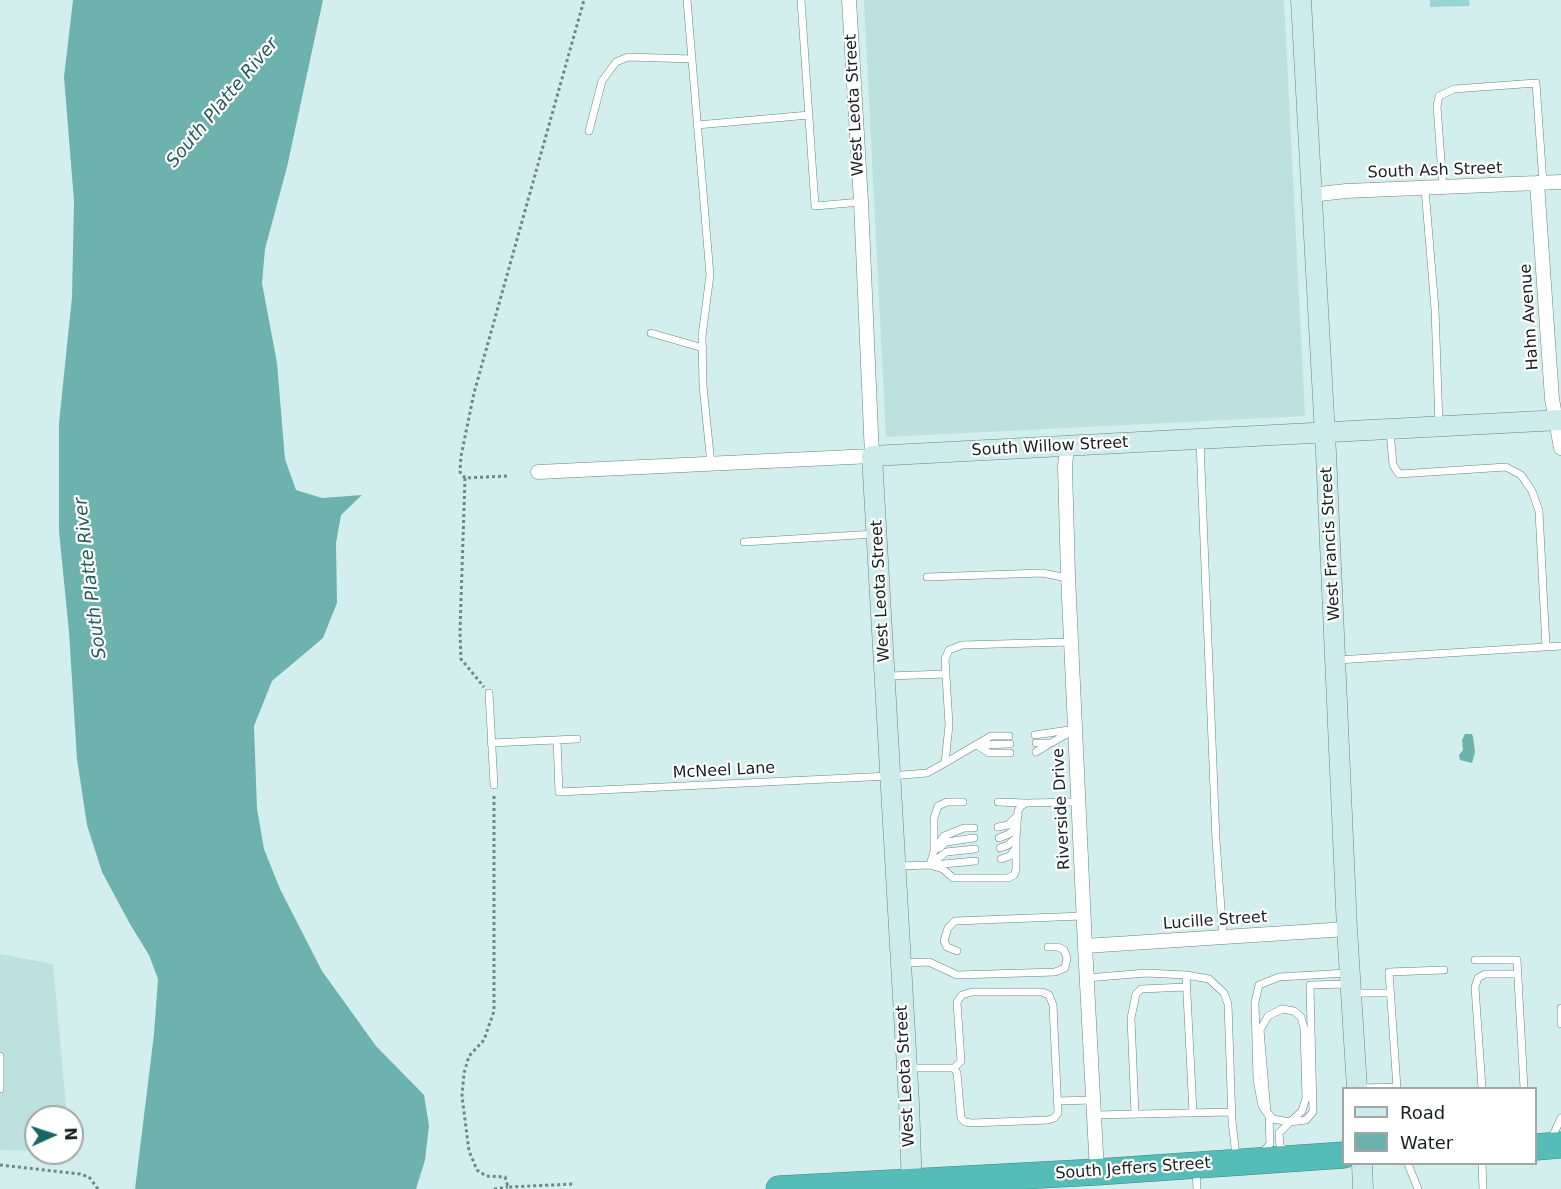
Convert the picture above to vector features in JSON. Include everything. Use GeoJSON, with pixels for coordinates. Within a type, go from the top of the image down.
{"type":"FeatureCollection","features":[{"type":"Feature","properties":{"kind":"highway","name":"South Jeffers Street"},"geometry":{"type":"LineString","coordinates":[[779,1189],[911,1185],[1040,1178],[1097,1172],[1196,1177],[1244,1161],[1342,1155]]}},
{"type":"Feature","properties":{"kind":"main road","name":"West Francis Street"},"geometry":{"type":"LineString","coordinates":[[1301,0],[1337,660],[1347,929],[1357,1087]]}},
{"type":"Feature","properties":{"kind":"main road","name":"South Willow Street"},"geometry":{"type":"LineString","coordinates":[[872,456],[1559,420]]}},
{"type":"Feature","properties":{"kind":"main road","name":"West Leota Street"},"geometry":{"type":"LineString","coordinates":[[872,456],[901,963],[911,1185]]}},
{"type":"Feature","properties":{"kind":"main road"},"geometry":{"type":"LineString","coordinates":[[1362,1165],[1363,1189]]}},
{"type":"Feature","properties":{"kind":"street","name":"West Leota Street"},"geometry":{"type":"LineString","coordinates":[[849,0],[861,202],[872,456]]}},
{"type":"Feature","properties":{"kind":"street","name":"South Ash Street"},"geometry":{"type":"LineString","coordinates":[[1311,195],[1346,191],[1561,182]]}},
{"type":"Feature","properties":{"kind":"street","name":"Hahn Avenue"},"geometry":{"type":"LineString","coordinates":[[1540,183],[1552,399],[1559,420],[1561,448]]}},
{"type":"Feature","properties":{"kind":"street","name":"Riverside Drive"},"geometry":{"type":"LineString","coordinates":[[1067,445],[1065,467],[1068,578],[1097,1172]]}},
{"type":"Feature","properties":{"kind":"street","name":"South Willow Street"},"geometry":{"type":"LineString","coordinates":[[538,472],[872,456]]}},
{"type":"Feature","properties":{"kind":"street","name":"Lucille Street"},"geometry":{"type":"LineString","coordinates":[[1085,952],[1223,937],[1347,929]]}},
{"type":"Feature","properties":{"kind":"lane"},"geometry":{"type":"LineString","coordinates":[[687,0],[710,275],[702,336],[703,386],[711,464]]}},
{"type":"Feature","properties":{"kind":"lane"},"geometry":{"type":"LineString","coordinates":[[801,0],[814,206],[861,202]]}},
{"type":"Feature","properties":{"kind":"lane"},"geometry":{"type":"LineString","coordinates":[[589,131],[602,81],[616,62],[628,57],[692,59]]}},
{"type":"Feature","properties":{"kind":"lane"},"geometry":{"type":"LineString","coordinates":[[1443,188],[1437,106],[1439,96],[1454,89],[1536,83],[1540,183]]}},
{"type":"Feature","properties":{"kind":"lane"},"geometry":{"type":"LineString","coordinates":[[697,125],[809,115]]}},
{"type":"Feature","properties":{"kind":"lane"},"geometry":{"type":"LineString","coordinates":[[1425,189],[1435,309],[1439,426]]}},
{"type":"Feature","properties":{"kind":"lane"},"geometry":{"type":"LineString","coordinates":[[651,333],[703,348]]}},
{"type":"Feature","properties":{"kind":"lane"},"geometry":{"type":"LineString","coordinates":[[1390,428],[1393,465],[1399,474],[1506,467],[1521,475],[1532,491],[1539,511],[1545,647]]}},
{"type":"Feature","properties":{"kind":"lane"},"geometry":{"type":"LineString","coordinates":[[1200,439],[1216,840],[1223,937]]}},
{"type":"Feature","properties":{"kind":"lane"},"geometry":{"type":"LineString","coordinates":[[744,542],[878,534]]}},
{"type":"Feature","properties":{"kind":"lane"},"geometry":{"type":"LineString","coordinates":[[927,577],[1042,573],[1068,578]]}},
{"type":"Feature","properties":{"kind":"lane"},"geometry":{"type":"LineString","coordinates":[[945,763],[949,725],[945,658],[949,650],[962,645],[1071,642]]}},
{"type":"Feature","properties":{"kind":"lane"},"geometry":{"type":"LineString","coordinates":[[1337,660],[1561,646]]}},
{"type":"Feature","properties":{"kind":"lane"},"geometry":{"type":"LineString","coordinates":[[885,676],[946,674]]}},
{"type":"Feature","properties":{"kind":"lane"},"geometry":{"type":"LineString","coordinates":[[489,693],[494,785]]}},
{"type":"Feature","properties":{"kind":"lane"},"geometry":{"type":"LineString","coordinates":[[1035,735],[1075,729]]}},
{"type":"Feature","properties":{"kind":"lane"},"geometry":{"type":"LineString","coordinates":[[1036,752],[1075,729]]}},
{"type":"Feature","properties":{"kind":"lane","name":"McNeel Lane"},"geometry":{"type":"LineString","coordinates":[[557,740],[560,792],[927,773],[991,736],[1009,740]]}},
{"type":"Feature","properties":{"kind":"lane"},"geometry":{"type":"LineString","coordinates":[[491,742],[577,739]]}},
{"type":"Feature","properties":{"kind":"lane"},"geometry":{"type":"LineString","coordinates":[[1036,743],[1051,743]]}},
{"type":"Feature","properties":{"kind":"lane"},"geometry":{"type":"LineString","coordinates":[[977,745],[989,753],[1010,753]]}},
{"type":"Feature","properties":{"kind":"lane"},"geometry":{"type":"LineString","coordinates":[[930,865],[934,851],[934,819],[938,806],[947,802],[963,802]]}},
{"type":"Feature","properties":{"kind":"lane"},"geometry":{"type":"LineString","coordinates":[[998,802],[1078,802]]}},
{"type":"Feature","properties":{"kind":"lane"},"geometry":{"type":"LineString","coordinates":[[930,865],[943,869],[953,878],[1008,878],[1014,875],[1018,814],[1021,806],[1026,803]]}},
{"type":"Feature","properties":{"kind":"lane"},"geometry":{"type":"LineString","coordinates":[[998,827],[1008,825],[1018,814]]}},
{"type":"Feature","properties":{"kind":"lane"},"geometry":{"type":"LineString","coordinates":[[999,837],[1008,834],[1017,826]]}},
{"type":"Feature","properties":{"kind":"lane"},"geometry":{"type":"LineString","coordinates":[[934,851],[944,836],[964,828],[974,828]]}},
{"type":"Feature","properties":{"kind":"lane"},"geometry":{"type":"LineString","coordinates":[[934,851],[946,842],[974,838]]}},
{"type":"Feature","properties":{"kind":"lane"},"geometry":{"type":"LineString","coordinates":[[1000,848],[1016,838]]}},
{"type":"Feature","properties":{"kind":"lane"},"geometry":{"type":"LineString","coordinates":[[930,865],[946,852],[975,849]]}},
{"type":"Feature","properties":{"kind":"lane"},"geometry":{"type":"LineString","coordinates":[[1001,860],[1010,856],[1016,849]]}},
{"type":"Feature","properties":{"kind":"lane"},"geometry":{"type":"LineString","coordinates":[[895,866],[975,861]]}},
{"type":"Feature","properties":{"kind":"lane"},"geometry":{"type":"LineString","coordinates":[[957,951],[947,947],[944,941],[948,927],[955,921],[1083,916]]}},
{"type":"Feature","properties":{"kind":"lane"},"geometry":{"type":"LineString","coordinates":[[901,963],[929,962],[957,975],[1055,972],[1065,968],[1067,958],[1064,950],[1058,947],[1048,947]]}},
{"type":"Feature","properties":{"kind":"lane"},"geometry":{"type":"LineString","coordinates":[[1067,958],[1085,952]]}},
{"type":"Feature","properties":{"kind":"lane"},"geometry":{"type":"LineString","coordinates":[[1475,960],[1517,960],[1524,1087]]}},
{"type":"Feature","properties":{"kind":"lane"},"geometry":{"type":"LineString","coordinates":[[1397,1087],[1389,972],[1444,970]]}},
{"type":"Feature","properties":{"kind":"lane"},"geometry":{"type":"LineString","coordinates":[[1087,978],[1146,973],[1186,975],[1209,979],[1224,993],[1228,1004],[1231,1112],[1244,1161],[1265,1151],[1270,1144],[1260,1030],[1268,1016],[1282,1009],[1294,1011],[1301,1017],[1304,1028],[1306,1098],[1302,1111],[1279,1133],[1280,1147],[1301,1158]]}},
{"type":"Feature","properties":{"kind":"lane"},"geometry":{"type":"LineString","coordinates":[[1482,1087],[1475,987],[1478,978],[1485,974],[1518,974]]}},
{"type":"Feature","properties":{"kind":"lane"},"geometry":{"type":"LineString","coordinates":[[1186,975],[1193,1113]]}},
{"type":"Feature","properties":{"kind":"lane"},"geometry":{"type":"LineString","coordinates":[[1302,976],[1310,984],[1312,994],[1313,1112],[1305,1120],[1290,1122],[1273,1119],[1262,1106],[1257,1080],[1255,1002],[1259,985],[1279,977],[1302,976],[1350,983],[1390,993]]}},
{"type":"Feature","properties":{"kind":"lane"},"geometry":{"type":"LineString","coordinates":[[1310,984],[1350,983]]}},
{"type":"Feature","properties":{"kind":"lane"},"geometry":{"type":"LineString","coordinates":[[1135,1114],[1131,1018],[1136,994],[1141,989],[1186,987]]}},
{"type":"Feature","properties":{"kind":"lane"},"geometry":{"type":"LineString","coordinates":[[906,1068],[954,1068],[961,1060],[957,1002],[962,995],[972,992],[1042,992],[1049,995],[1053,1005],[1058,1113],[1054,1118],[965,1122],[961,1118],[957,1073],[954,1068]]}},
{"type":"Feature","properties":{"kind":"lane"},"geometry":{"type":"LineString","coordinates":[[1561,1008],[1561,1024]]}},
{"type":"Feature","properties":{"kind":"lane"},"geometry":{"type":"LineString","coordinates":[[0,1056],[0,1089]]}},
{"type":"Feature","properties":{"kind":"lane"},"geometry":{"type":"LineString","coordinates":[[1057,1101],[1094,1100]]}},
{"type":"Feature","properties":{"kind":"lane"},"geometry":{"type":"LineString","coordinates":[[1095,1115],[1231,1112]]}},
{"type":"Feature","properties":{"kind":"lane"},"geometry":{"type":"LineString","coordinates":[[1553,1147],[1561,1118]]}},
{"type":"Feature","properties":{"kind":"lane"},"geometry":{"type":"LineString","coordinates":[[1408,1165],[1418,1189]]}},
{"type":"Feature","properties":{"kind":"lane"},"geometry":{"type":"LineString","coordinates":[[1482,1165],[1483,1189]]}},
{"type":"Feature","properties":{"kind":"path"},"geometry":{"type":"LineString","coordinates":[[489,693],[461,659],[465,478],[460,471],[461,456],[474,393],[584,0]]}},
{"type":"Feature","properties":{"kind":"path"},"geometry":{"type":"LineString","coordinates":[[465,478],[507,476]]}},
{"type":"Feature","properties":{"kind":"path"},"geometry":{"type":"LineString","coordinates":[[494,785],[494,1011],[484,1040],[469,1056],[464,1073],[462,1096],[469,1151],[477,1170],[486,1176],[505,1177],[508,1187]]}},
{"type":"Feature","properties":{"kind":"path"},"geometry":{"type":"LineString","coordinates":[[0,1166],[80,1174],[89,1177],[98,1189]]}},
{"type":"Feature","properties":{"kind":"path"},"geometry":{"type":"LineString","coordinates":[[494,1189],[574,1184]]}},
{"type":"Feature","properties":{"kind":"shaded area"},"geometry":{"type":"Polygon","coordinates":[[[864,0],[1284,0],[1305,416],[886,437],[864,0]]]}},
{"type":"Feature","properties":{"kind":"shaded area"},"geometry":{"type":"Polygon","coordinates":[[[1430,0],[1469,0],[1470,6],[1430,7],[1430,0]]]}},
{"type":"Feature","properties":{"kind":"shaded area"},"geometry":{"type":"Polygon","coordinates":[[[0,954],[53,964],[66,1105],[24,1105],[24,1151],[0,1150],[0,954]]]}},
{"type":"Feature","properties":{"kind":"water","name":"South Platte River"},"geometry":{"type":"Polygon","coordinates":[[[73,0],[323,0],[287,167],[265,249],[262,283],[277,363],[285,459],[296,490],[322,498],[362,495],[341,515],[336,543],[337,603],[323,638],[272,681],[254,726],[257,809],[264,849],[280,889],[322,971],[376,1046],[424,1095],[429,1126],[425,1160],[416,1189],[135,1189],[154,1034],[158,979],[149,955],[102,872],[87,825],[77,759],[69,632],[59,531],[59,423],[72,297],[74,201],[64,77],[73,0]]]}},
{"type":"Feature","properties":{"kind":"water"},"geometry":{"type":"Polygon","coordinates":[[[1465,734],[1472,734],[1473,737],[1475,752],[1472,763],[1460,760],[1459,755],[1463,750],[1462,740],[1465,734]]]}}]}
